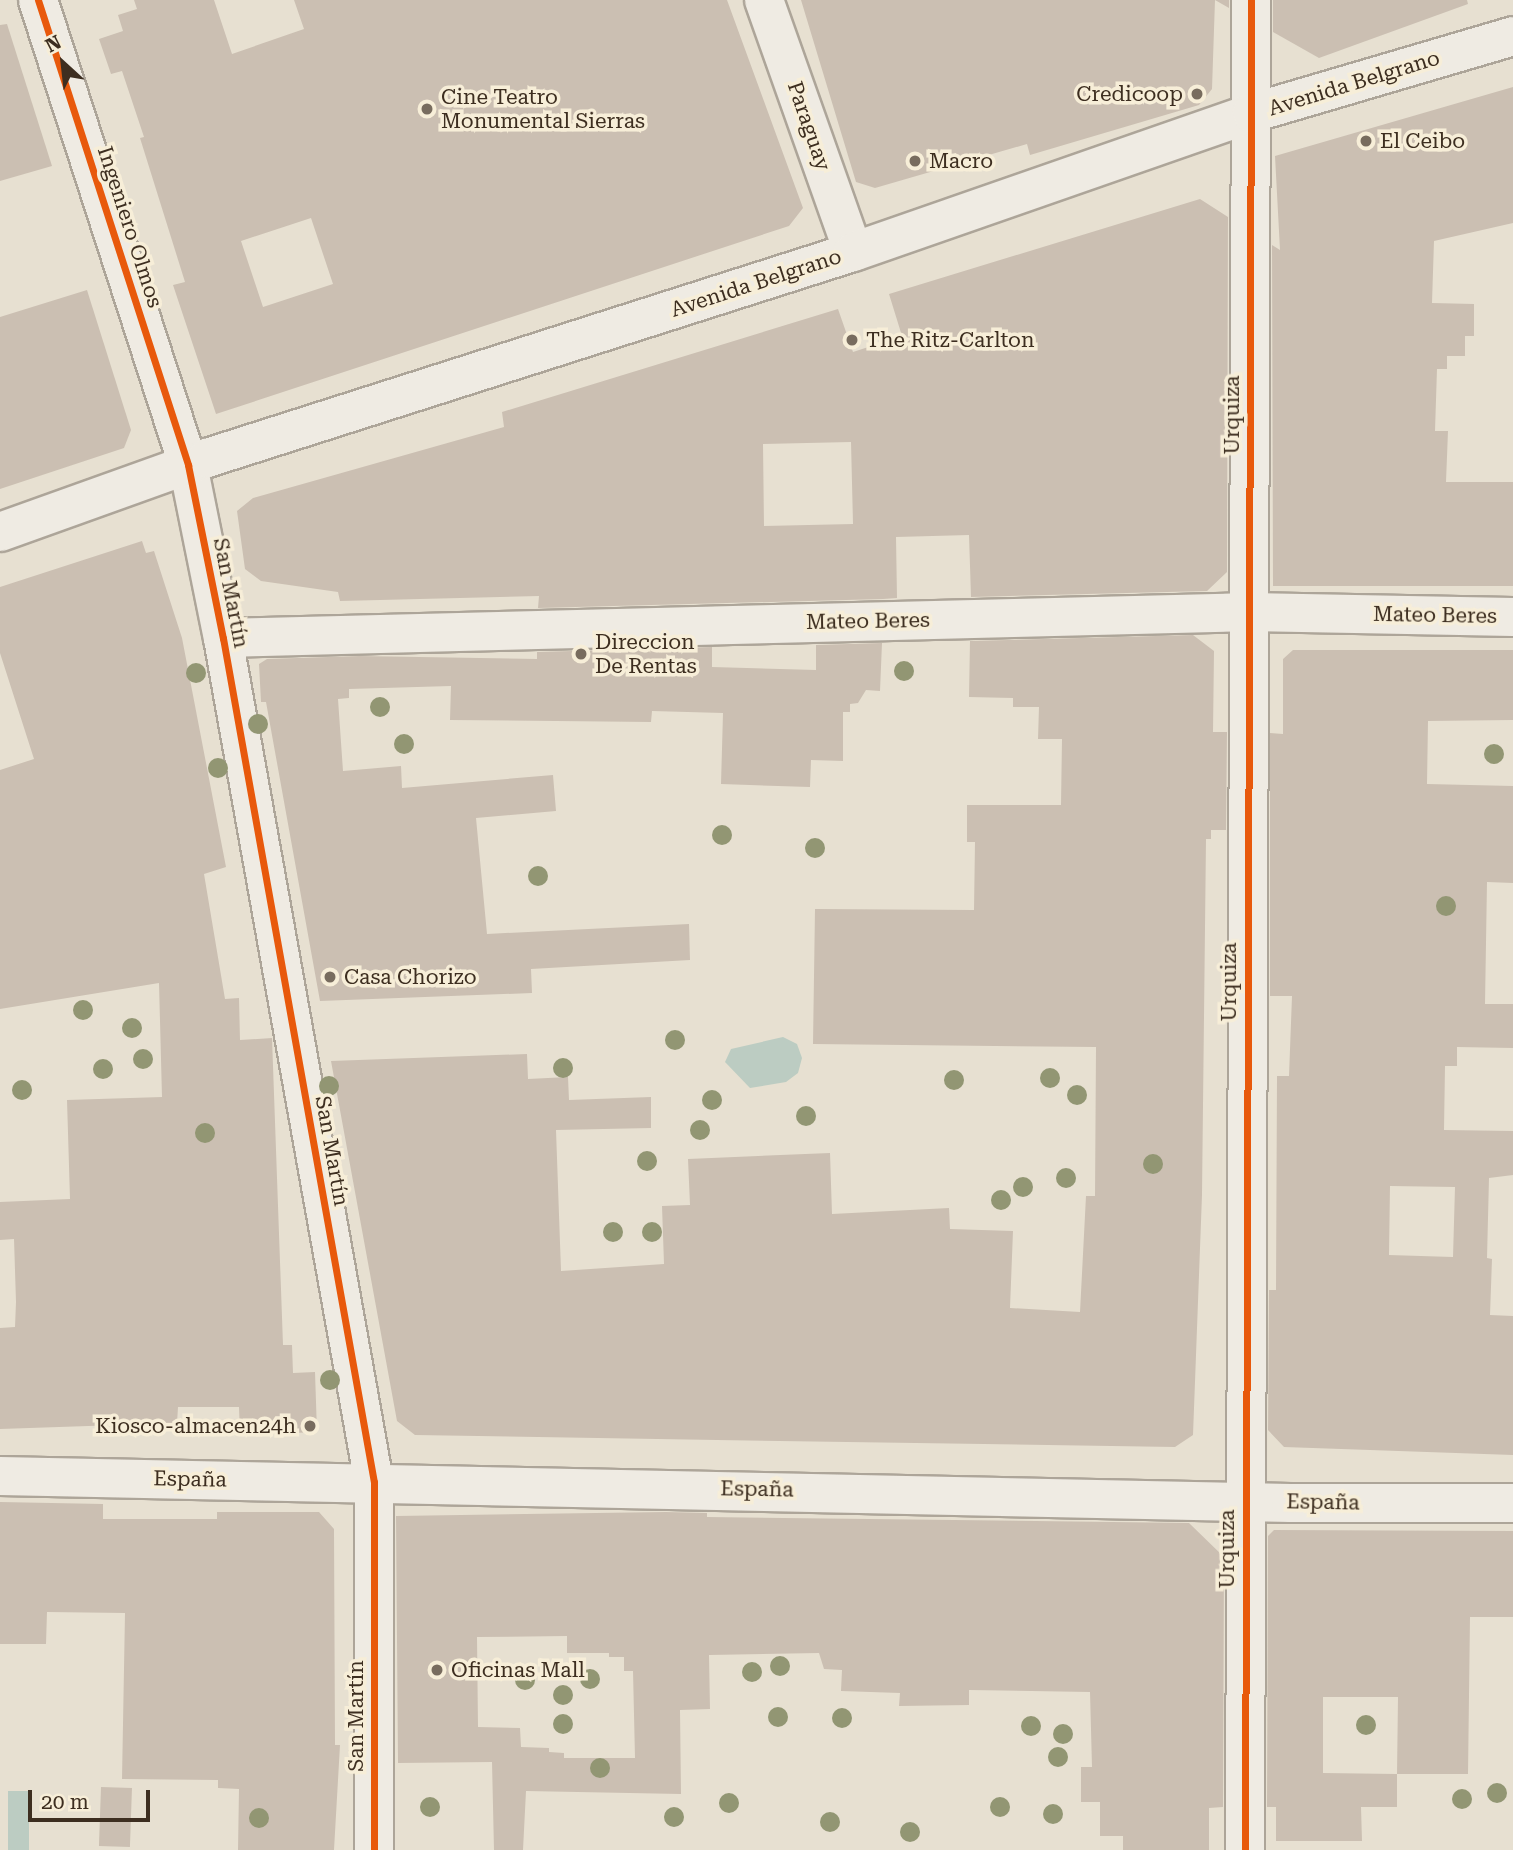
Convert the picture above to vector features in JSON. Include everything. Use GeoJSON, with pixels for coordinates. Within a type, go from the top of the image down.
{"type":"FeatureCollection","features":[{"type":"Feature","properties":{"kind":"street","name":"Ingeniero Olmos"},"geometry":{"type":"LineString","coordinates":[[38,0],[188,465]]}},
{"type":"Feature","properties":{"kind":"street","name":"Paraguay"},"geometry":{"type":"LineString","coordinates":[[764,0],[853,252]]}},
{"type":"Feature","properties":{"kind":"street","name":"Urquiza"},"geometry":{"type":"LineString","coordinates":[[1245,1850],[1251,0]]}},
{"type":"Feature","properties":{"kind":"street","name":"Avenida Belgrano"},"geometry":{"type":"LineString","coordinates":[[0,532],[188,465],[853,252],[1252,114],[1513,36]]}},
{"type":"Feature","properties":{"kind":"street","name":"San Martín"},"geometry":{"type":"LineString","coordinates":[[188,465],[223,638],[374,1482],[374,1850]]}},
{"type":"Feature","properties":{"kind":"street","name":"Mateo Beres"},"geometry":{"type":"LineString","coordinates":[[223,638],[1248,612],[1513,617]]}},
{"type":"Feature","properties":{"kind":"street","name":"España"},"geometry":{"type":"LineString","coordinates":[[0,1476],[1245,1499],[1291,1503],[1513,1503]]}},
{"type":"Feature","properties":{"kind":"shaded area"},"geometry":{"type":"Polygon","coordinates":[[[783,1037],[797,1044],[802,1058],[798,1073],[786,1082],[750,1088],[725,1062],[731,1049],[783,1037]]]}},
{"type":"Feature","properties":{"kind":"shaded area"},"geometry":{"type":"Polygon","coordinates":[[[8,1791],[29,1791],[29,1850],[8,1850],[8,1791]]]}},
{"type":"Feature","properties":{"kind":"building"},"geometry":{"type":"Polygon","coordinates":[[[134,0],[214,0],[232,54],[304,29],[294,0],[727,0],[803,208],[789,226],[216,414],[173,285],[185,282],[140,138],[144,137],[122,71],[111,74],[99,39],[123,31],[118,15],[137,9],[134,0]],[[311,218],[241,241],[263,307],[333,284],[311,218]]]}},
{"type":"Feature","properties":{"kind":"building"},"geometry":{"type":"Polygon","coordinates":[[[801,0],[1215,0],[1212,89],[1199,105],[1030,155],[1027,144],[875,188],[856,182],[801,0]]]}},
{"type":"Feature","properties":{"kind":"building"},"geometry":{"type":"Polygon","coordinates":[[[1215,0],[1229,0],[1229,8],[1215,0]]]}},
{"type":"Feature","properties":{"kind":"building"},"geometry":{"type":"Polygon","coordinates":[[[1273,0],[1467,0],[1468,4],[1319,58],[1273,32],[1273,0]]]}},
{"type":"Feature","properties":{"kind":"building"},"geometry":{"type":"Polygon","coordinates":[[[7,24],[52,166],[0,181],[0,25],[7,24]]]}},
{"type":"Feature","properties":{"kind":"building"},"geometry":{"type":"Polygon","coordinates":[[[1513,87],[1513,223],[1434,241],[1432,303],[1474,304],[1474,336],[1465,336],[1465,356],[1447,356],[1447,369],[1437,369],[1435,431],[1448,431],[1446,482],[1513,482],[1513,586],[1273,586],[1272,245],[1280,250],[1275,156],[1513,87]]]}},
{"type":"Feature","properties":{"kind":"building"},"geometry":{"type":"Polygon","coordinates":[[[1200,199],[1228,217],[1227,572],[1207,591],[971,597],[969,535],[896,537],[897,598],[538,608],[539,596],[340,601],[338,592],[261,581],[245,569],[237,511],[253,498],[504,427],[502,412],[838,309],[853,352],[902,336],[889,294],[1200,199]],[[851,442],[763,444],[764,526],[853,524],[851,442]]]}},
{"type":"Feature","properties":{"kind":"building"},"geometry":{"type":"Polygon","coordinates":[[[87,290],[131,430],[124,448],[0,489],[0,317],[87,290]]]}},
{"type":"Feature","properties":{"kind":"building"},"geometry":{"type":"Polygon","coordinates":[[[142,541],[146,553],[154,551],[182,638],[226,867],[204,874],[225,999],[239,998],[240,1040],[272,1038],[283,1345],[292,1345],[293,1373],[315,1372],[317,1432],[240,1435],[239,1407],[178,1407],[177,1423],[0,1429],[0,1328],[15,1327],[16,1302],[14,1239],[0,1240],[0,1202],[70,1199],[67,1100],[162,1097],[159,983],[0,1009],[0,770],[34,759],[0,653],[0,587],[142,541]]]}},
{"type":"Feature","properties":{"kind":"building"},"geometry":{"type":"Polygon","coordinates":[[[1193,635],[1214,651],[1213,732],[1227,732],[1226,830],[1211,830],[1211,839],[1206,839],[1202,1195],[1193,1435],[1175,1447],[415,1435],[397,1421],[331,1061],[527,1054],[528,1079],[568,1077],[569,1100],[651,1097],[651,1128],[556,1130],[561,1271],[664,1264],[662,1206],[690,1205],[688,1159],[830,1153],[832,1214],[949,1208],[950,1229],[1013,1231],[1010,1308],[1080,1312],[1086,1196],[1095,1196],[1096,1047],[813,1044],[815,909],[974,910],[975,842],[967,842],[967,805],[1061,805],[1062,739],[1038,739],[1039,707],[1013,707],[1013,698],[969,697],[970,641],[1193,635]]]}},
{"type":"Feature","properties":{"kind":"building"},"geometry":{"type":"Polygon","coordinates":[[[882,643],[880,691],[866,690],[858,703],[850,704],[850,712],[843,712],[843,761],[811,760],[810,787],[721,784],[723,713],[652,711],[651,722],[450,720],[451,686],[349,689],[349,698],[338,699],[343,771],[401,766],[402,788],[553,775],[556,811],[476,818],[487,934],[689,924],[690,960],[531,969],[532,993],[320,1001],[266,702],[261,702],[259,664],[267,659],[359,656],[537,659],[537,652],[712,647],[712,667],[816,670],[816,645],[882,643]]]}},
{"type":"Feature","properties":{"kind":"building"},"geometry":{"type":"Polygon","coordinates":[[[1293,650],[1513,650],[1513,720],[1428,721],[1427,784],[1513,786],[1513,883],[1487,882],[1485,1004],[1513,1004],[1513,1048],[1457,1047],[1457,1066],[1445,1066],[1444,1130],[1513,1131],[1513,1175],[1489,1178],[1487,1258],[1492,1259],[1490,1315],[1513,1316],[1513,1455],[1284,1447],[1268,1430],[1269,1290],[1276,1290],[1277,1076],[1289,1076],[1292,996],[1270,996],[1270,733],[1283,734],[1283,659],[1293,650]],[[1390,1186],[1389,1255],[1453,1257],[1455,1187],[1390,1186]]]}},
{"type":"Feature","properties":{"kind":"building"},"geometry":{"type":"Polygon","coordinates":[[[0,1502],[103,1504],[103,1519],[217,1519],[217,1512],[319,1512],[334,1529],[335,1745],[340,1745],[334,1850],[238,1850],[239,1789],[218,1788],[218,1780],[122,1779],[125,1613],[47,1612],[46,1644],[0,1644],[0,1502]]]}},
{"type":"Feature","properties":{"kind":"building"},"geometry":{"type":"Polygon","coordinates":[[[666,1512],[707,1513],[707,1517],[1189,1523],[1224,1557],[1223,1807],[1209,1808],[1209,1850],[1123,1850],[1123,1836],[1100,1836],[1100,1802],[1081,1802],[1081,1767],[1092,1767],[1090,1692],[969,1690],[969,1705],[899,1706],[900,1693],[841,1691],[842,1670],[824,1669],[819,1653],[709,1655],[710,1709],[680,1710],[681,1794],[526,1791],[523,1850],[494,1850],[492,1762],[398,1763],[396,1516],[666,1512]],[[567,1636],[477,1637],[478,1727],[520,1728],[521,1747],[549,1748],[549,1752],[564,1753],[564,1758],[635,1758],[633,1671],[624,1671],[624,1657],[609,1657],[609,1653],[567,1653],[567,1636]]]}},
{"type":"Feature","properties":{"kind":"building"},"geometry":{"type":"Polygon","coordinates":[[[1274,1530],[1513,1531],[1513,1617],[1470,1617],[1468,1774],[1397,1774],[1397,1807],[1361,1807],[1362,1841],[1276,1841],[1276,1807],[1267,1807],[1268,1536],[1274,1530]],[[1323,1697],[1323,1773],[1397,1774],[1398,1697],[1323,1697]]]}},
{"type":"Feature","properties":{"kind":"building"},"geometry":{"type":"Polygon","coordinates":[[[101,1787],[132,1788],[130,1847],[99,1846],[101,1787]]]}},
{"type":"Feature","properties":{"kind":"cycle path"},"geometry":{"type":"LineString","coordinates":[[38,0],[188,465],[223,638],[374,1482],[374,1850]]}},
{"type":"Feature","properties":{"kind":"cycle path"},"geometry":{"type":"LineString","coordinates":[[1245,1850],[1251,0]]}},
{"type":"Feature","properties":{"kind":"place","name":"Credicoop"},"geometry":{"type":"Point","coordinates":[1197,94]}},
{"type":"Feature","properties":{"kind":"place","name":"Cine Teatro Monumental Sierras"},"geometry":{"type":"Point","coordinates":[427,109]}},
{"type":"Feature","properties":{"kind":"place","name":"El Ceibo"},"geometry":{"type":"Point","coordinates":[1366,141]}},
{"type":"Feature","properties":{"kind":"place","name":"Macro"},"geometry":{"type":"Point","coordinates":[915,161]}},
{"type":"Feature","properties":{"kind":"place","name":"The Ritz-Carlton"},"geometry":{"type":"Point","coordinates":[852,340]}},
{"type":"Feature","properties":{"kind":"place","name":"Direccion De Rentas"},"geometry":{"type":"Point","coordinates":[581,654]}},
{"type":"Feature","properties":{"kind":"place","name":"Casa Chorizo"},"geometry":{"type":"Point","coordinates":[330,977]}},
{"type":"Feature","properties":{"kind":"place","name":"Kiosco-almacen24h"},"geometry":{"type":"Point","coordinates":[310,1426]}},
{"type":"Feature","properties":{"kind":"place","name":"Oficinas Mall"},"geometry":{"type":"Point","coordinates":[437,1670]}}]}
